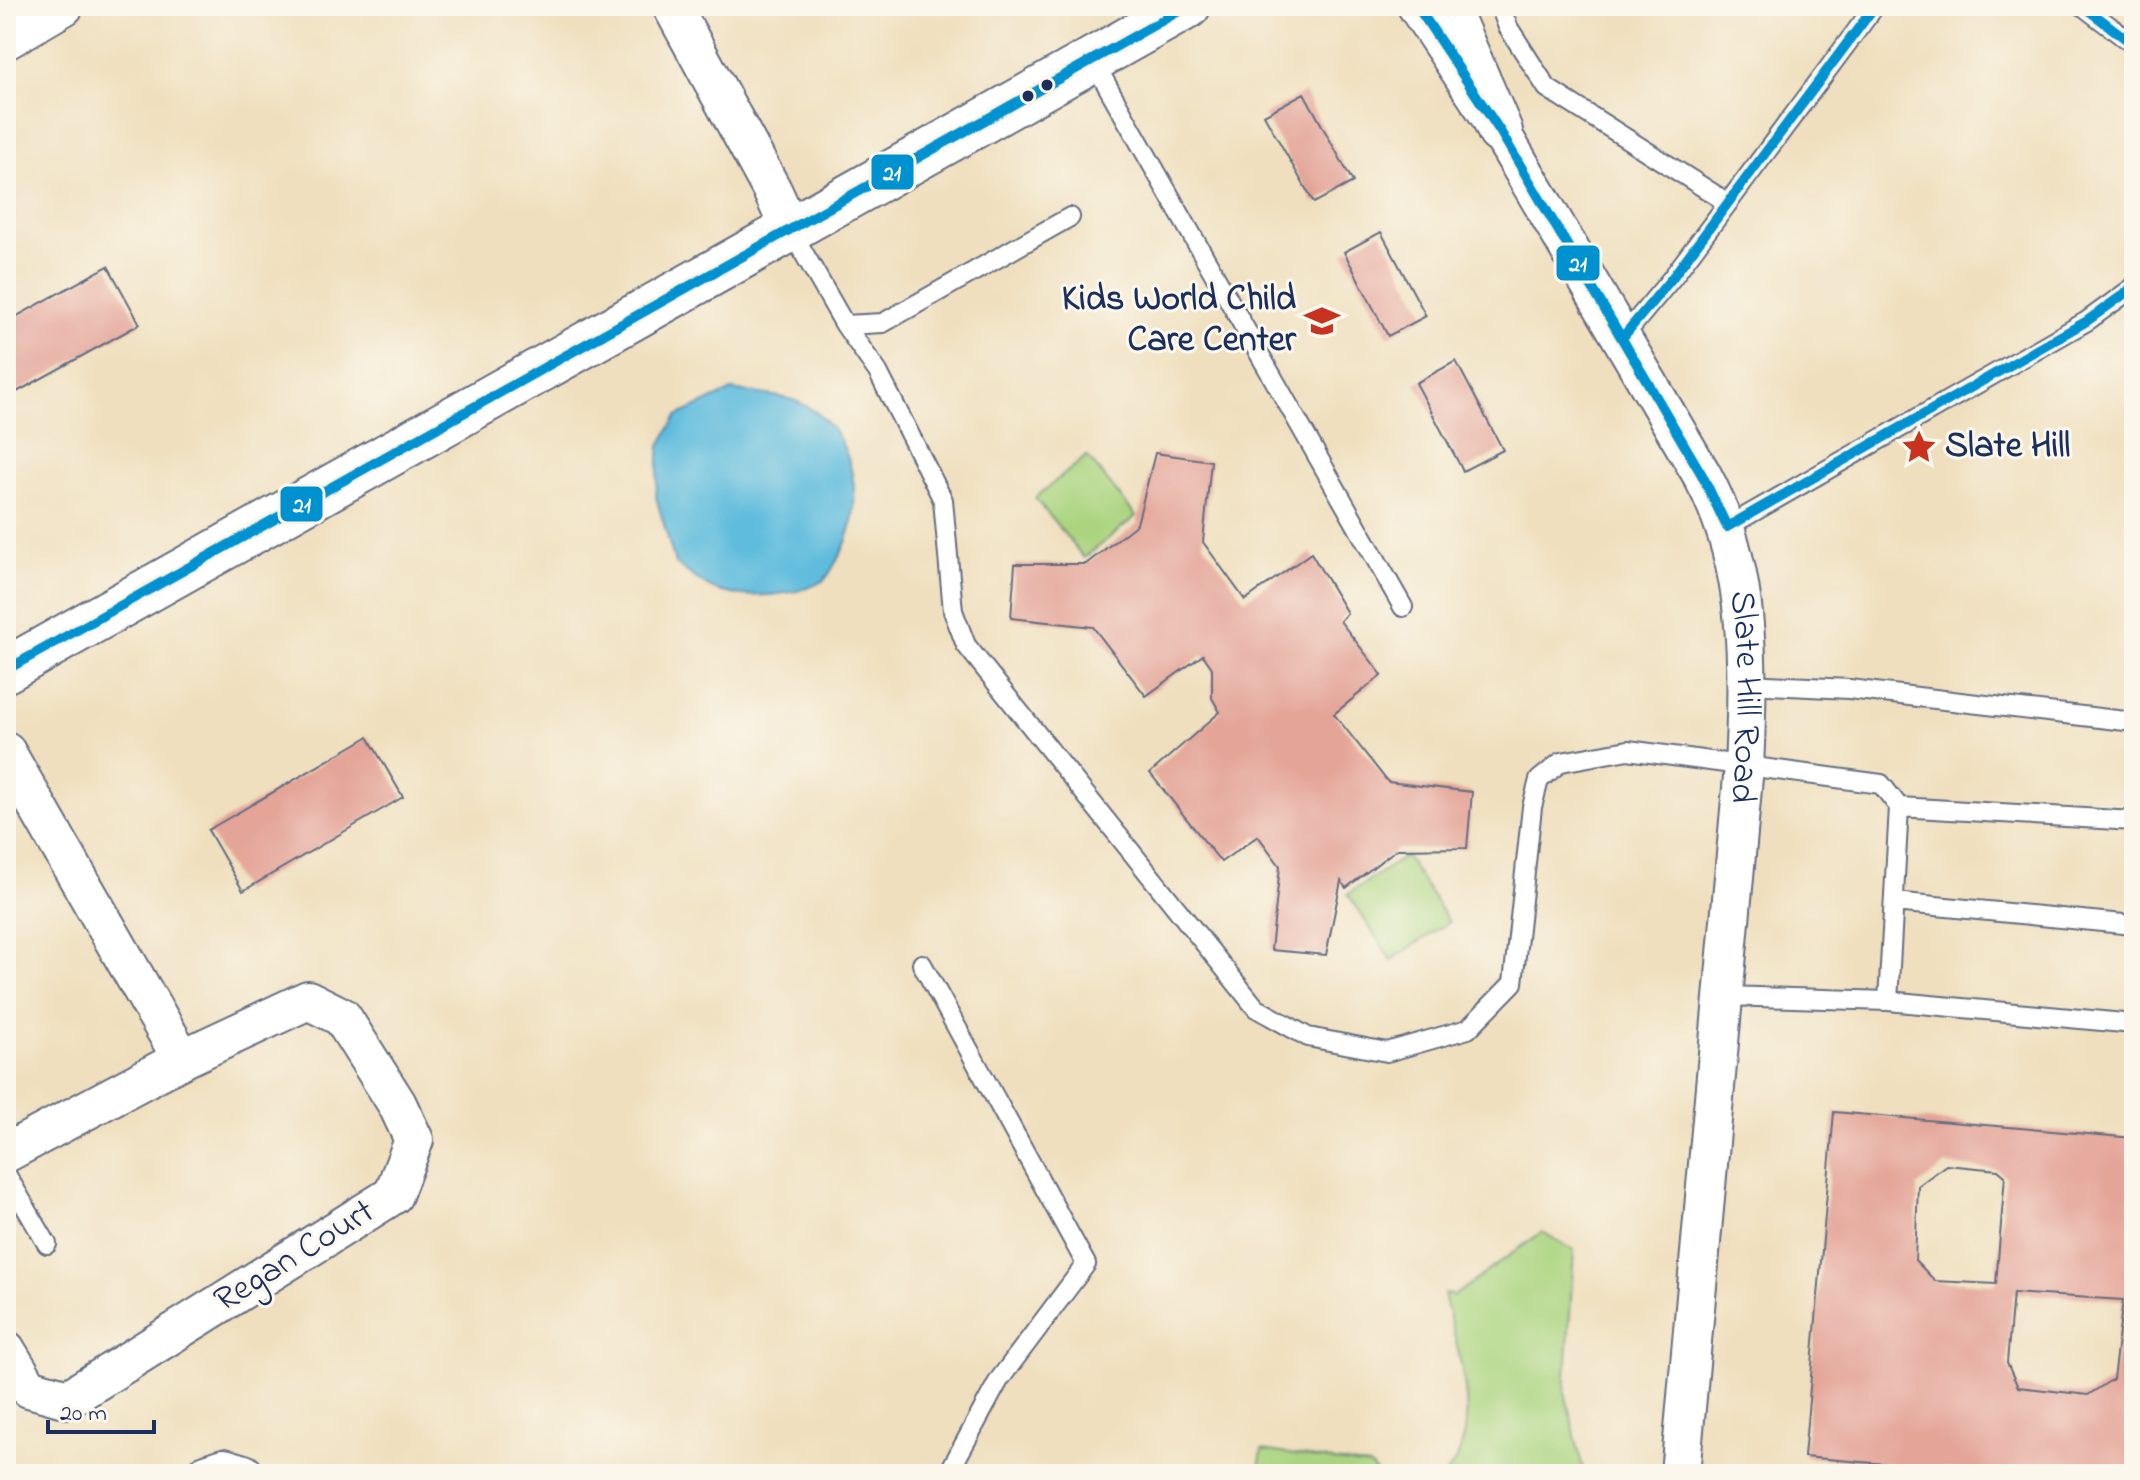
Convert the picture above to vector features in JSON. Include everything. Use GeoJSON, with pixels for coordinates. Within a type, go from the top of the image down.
{"type":"FeatureCollection","features":[{"type":"Feature","properties":{"kind":"street"},"geometry":{"type":"LineString","coordinates":[[6,40],[64,6]]}},
{"type":"Feature","properties":{"kind":"street"},"geometry":{"type":"LineString","coordinates":[[672,6],[790,229]]}},
{"type":"Feature","properties":{"kind":"street"},"geometry":{"type":"LineString","coordinates":[[6,670],[1188,6]]}},
{"type":"Feature","properties":{"kind":"street","name":"Slate Hill Road"},"geometry":{"type":"LineString","coordinates":[[1417,6],[1500,131],[1702,475],[1727,527],[1741,597],[1747,684],[1744,766],[1726,996],[1680,1474]]}},
{"type":"Feature","properties":{"kind":"street"},"geometry":{"type":"LineString","coordinates":[[1446,6],[1500,131]]}},
{"type":"Feature","properties":{"kind":"street"},"geometry":{"type":"LineString","coordinates":[[6,752],[182,1059]]}},
{"type":"Feature","properties":{"kind":"street","name":"Regan Court"},"geometry":{"type":"LineString","coordinates":[[6,1153],[182,1059],[308,1000],[342,1017],[397,1104],[414,1140],[393,1195],[68,1399],[29,1388],[6,1350]]}},
{"type":"Feature","properties":{"kind":"street"},"geometry":{"type":"LineString","coordinates":[[206,1474],[224,1468],[244,1474]]}},
{"type":"Feature","properties":{"kind":"lane"},"geometry":{"type":"LineString","coordinates":[[1500,6],[1508,27],[1547,88],[1728,203]]}},
{"type":"Feature","properties":{"kind":"lane"},"geometry":{"type":"LineString","coordinates":[[1622,338],[1728,203],[1875,6]]}},
{"type":"Feature","properties":{"kind":"lane"},"geometry":{"type":"LineString","coordinates":[[2083,6],[2134,45]]}},
{"type":"Feature","properties":{"kind":"lane"},"geometry":{"type":"LineString","coordinates":[[1092,59],[1403,607]]}},
{"type":"Feature","properties":{"kind":"lane"},"geometry":{"type":"LineString","coordinates":[[845,325],[883,323],[1070,217]]}},
{"type":"Feature","properties":{"kind":"lane"},"geometry":{"type":"LineString","coordinates":[[790,229],[845,325],[878,372],[943,500],[953,611],[966,645],[1256,1008],[1308,1037],[1387,1052],[1468,1029],[1513,983],[1532,807],[1539,780],[1561,762],[1628,750],[1881,784],[1899,807],[1888,1001]]}},
{"type":"Feature","properties":{"kind":"lane"},"geometry":{"type":"LineString","coordinates":[[1727,527],[2087,321],[2134,287]]}},
{"type":"Feature","properties":{"kind":"lane"},"geometry":{"type":"LineString","coordinates":[[1747,684],[1849,689],[2134,722]]}},
{"type":"Feature","properties":{"kind":"lane"},"geometry":{"type":"LineString","coordinates":[[1899,807],[2134,821]]}},
{"type":"Feature","properties":{"kind":"lane"},"geometry":{"type":"LineString","coordinates":[[1894,902],[2134,925]]}},
{"type":"Feature","properties":{"kind":"lane"},"geometry":{"type":"LineString","coordinates":[[922,964],[1086,1264],[999,1380],[948,1474]]}},
{"type":"Feature","properties":{"kind":"lane"},"geometry":{"type":"LineString","coordinates":[[1726,996],[1888,1001],[2134,1024]]}},
{"type":"Feature","properties":{"kind":"lane"},"geometry":{"type":"LineString","coordinates":[[6,1174],[47,1244]]}},
{"type":"Feature","properties":{"kind":"green space"},"geometry":{"type":"Polygon","coordinates":[[[1087,456],[1136,516],[1084,558],[1035,498],[1087,456]]]}},
{"type":"Feature","properties":{"kind":"green space"},"geometry":{"type":"Polygon","coordinates":[[[1406,856],[1449,922],[1391,960],[1348,894],[1406,856]]]}},
{"type":"Feature","properties":{"kind":"green space"},"geometry":{"type":"Polygon","coordinates":[[[1542,1232],[1574,1250],[1565,1392],[1584,1474],[1446,1474],[1458,1455],[1465,1433],[1467,1410],[1461,1362],[1444,1294],[1455,1295],[1542,1232]]]}},
{"type":"Feature","properties":{"kind":"green space"},"geometry":{"type":"Polygon","coordinates":[[[1262,1450],[1369,1466],[1378,1474],[1258,1474],[1262,1450]]]}},
{"type":"Feature","properties":{"kind":"water"},"geometry":{"type":"Polygon","coordinates":[[[732,390],[798,402],[818,414],[833,430],[845,450],[852,472],[854,495],[853,518],[847,540],[824,580],[801,590],[771,595],[727,593],[706,585],[675,563],[656,497],[660,445],[677,416],[732,390]]]}},
{"type":"Feature","properties":{"kind":"building"},"geometry":{"type":"Polygon","coordinates":[[[1304,93],[1353,182],[1314,203],[1264,115],[1304,93]]]}},
{"type":"Feature","properties":{"kind":"building"},"geometry":{"type":"Polygon","coordinates":[[[1381,232],[1426,316],[1388,336],[1344,252],[1381,232]]]}},
{"type":"Feature","properties":{"kind":"building"},"geometry":{"type":"Polygon","coordinates":[[[108,266],[140,324],[6,398],[6,322],[108,266]]]}},
{"type":"Feature","properties":{"kind":"building"},"geometry":{"type":"Polygon","coordinates":[[[1456,361],[1503,450],[1463,471],[1416,383],[1456,361]]]}},
{"type":"Feature","properties":{"kind":"building"},"geometry":{"type":"Polygon","coordinates":[[[1155,453],[1211,461],[1203,542],[1245,600],[1311,553],[1347,613],[1340,621],[1382,675],[1334,714],[1388,782],[1472,792],[1467,848],[1397,849],[1346,888],[1341,881],[1326,955],[1271,950],[1280,866],[1258,836],[1221,862],[1150,773],[1220,712],[1212,698],[1212,668],[1203,655],[1146,696],[1093,627],[1011,618],[1015,564],[1086,564],[1137,524],[1155,453]]]}},
{"type":"Feature","properties":{"kind":"building"},"geometry":{"type":"Polygon","coordinates":[[[368,737],[403,797],[243,891],[208,830],[368,737]]]}},
{"type":"Feature","properties":{"kind":"building"},"geometry":{"type":"Polygon","coordinates":[[[1834,1112],[2134,1138],[2134,1474],[2002,1474],[1804,1457],[1834,1112]],[[1946,1165],[1918,1186],[1915,1260],[1935,1281],[1996,1284],[2005,1176],[1998,1170],[1946,1165]],[[2013,1293],[2007,1363],[2018,1387],[2088,1395],[2113,1379],[2123,1300],[2013,1293]]]}},
{"type":"Feature","properties":{"kind":"transit line","name":"21"},"geometry":{"type":"LineString","coordinates":[[6,670],[1188,6]]}},
{"type":"Feature","properties":{"kind":"transit line","name":"21"},"geometry":{"type":"LineString","coordinates":[[1417,6],[1500,131],[1702,475],[1727,527]]}},
{"type":"Feature","properties":{"kind":"transit line","name":"21"},"geometry":{"type":"LineString","coordinates":[[1622,338],[1672,278],[1875,6]]}},
{"type":"Feature","properties":{"kind":"transit line","name":"21"},"geometry":{"type":"LineString","coordinates":[[2083,6],[2134,45]]}},
{"type":"Feature","properties":{"kind":"transit line","name":"21"},"geometry":{"type":"LineString","coordinates":[[1727,527],[2087,321],[2134,287]]}},
{"type":"Feature","properties":{"kind":"place","name":"Kids World Child Care Center"},"geometry":{"type":"Point","coordinates":[1322,321]}},
{"type":"Feature","properties":{"kind":"place","name":"Slate Hill"},"geometry":{"type":"Point","coordinates":[1919,447]}}]}
